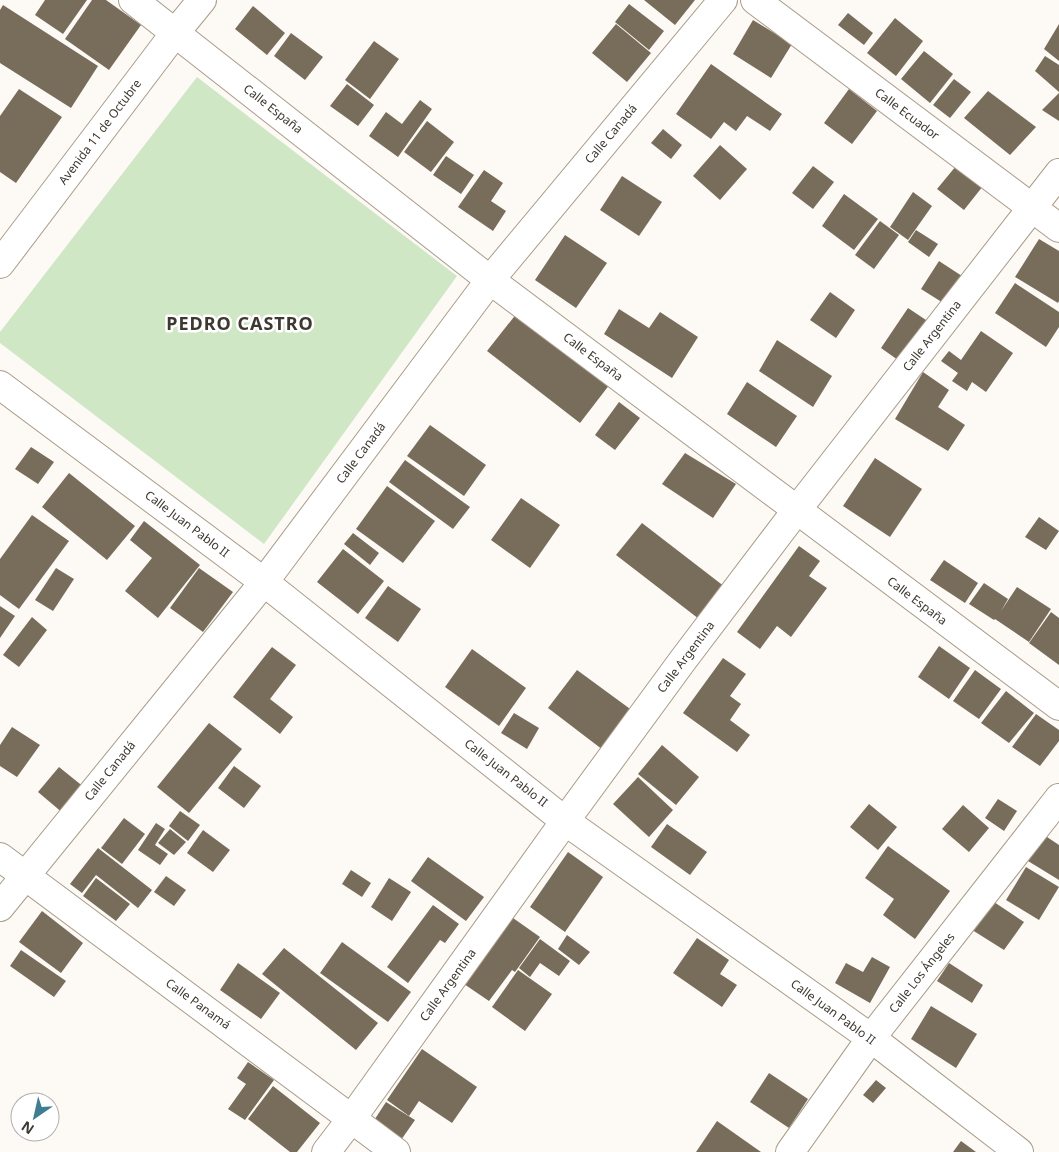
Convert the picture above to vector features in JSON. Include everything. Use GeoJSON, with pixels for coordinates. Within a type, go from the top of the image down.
{"type":"FeatureCollection","features":[{"type":"Feature","properties":{"kind":"street","name":"Calle España"},"geometry":{"type":"LineString","coordinates":[[133,0],[490,280],[796,511],[1059,706]]}},
{"type":"Feature","properties":{"kind":"street","name":"Avenida 11 de Octubre"},"geometry":{"type":"LineString","coordinates":[[0,264],[202,0]]}},
{"type":"Feature","properties":{"kind":"street","name":"Calle Canadá"},"geometry":{"type":"LineString","coordinates":[[0,907],[264,582],[490,280],[723,0]]}},
{"type":"Feature","properties":{"kind":"street","name":"Calle Ecuador"},"geometry":{"type":"LineString","coordinates":[[756,0],[1059,228]]}},
{"type":"Feature","properties":{"kind":"street","name":"Calle Argentina"},"geometry":{"type":"LineString","coordinates":[[326,1152],[683,660],[1059,172]]}},
{"type":"Feature","properties":{"kind":"street","name":"Calle Juan Pablo II"},"geometry":{"type":"LineString","coordinates":[[0,385],[264,582],[565,821],[871,1038],[1019,1152]]}},
{"type":"Feature","properties":{"kind":"street","name":"Calle Los Ángeles"},"geometry":{"type":"LineString","coordinates":[[790,1152],[871,1038],[1059,798]]}},
{"type":"Feature","properties":{"kind":"street","name":"Calle Panamá"},"geometry":{"type":"LineString","coordinates":[[0,857],[396,1152]]}},
{"type":"Feature","properties":{"kind":"green space"},"geometry":{"type":"Polygon","coordinates":[[[197,77],[457,276],[264,544],[0,343],[0,332],[197,77]]]}},
{"type":"Feature","properties":{"kind":"building"},"geometry":{"type":"Polygon","coordinates":[[[45,0],[87,0],[63,34],[35,15],[45,0]]]}},
{"type":"Feature","properties":{"kind":"building"},"geometry":{"type":"Polygon","coordinates":[[[92,0],[106,0],[141,25],[109,70],[65,39],[92,0]]]}},
{"type":"Feature","properties":{"kind":"building"},"geometry":{"type":"Polygon","coordinates":[[[644,0],[695,0],[675,25],[644,0]]]}},
{"type":"Feature","properties":{"kind":"building"},"geometry":{"type":"Polygon","coordinates":[[[629,4],[664,31],[649,50],[615,22],[629,4]]]}},
{"type":"Feature","properties":{"kind":"building"},"geometry":{"type":"Polygon","coordinates":[[[3,5],[98,66],[71,108],[0,63],[0,10],[3,5]]]}},
{"type":"Feature","properties":{"kind":"building"},"geometry":{"type":"Polygon","coordinates":[[[253,6],[285,33],[267,55],[235,29],[253,6]]]}},
{"type":"Feature","properties":{"kind":"building"},"geometry":{"type":"Polygon","coordinates":[[[848,13],[873,33],[864,45],[838,25],[848,13]]]}},
{"type":"Feature","properties":{"kind":"building"},"geometry":{"type":"Polygon","coordinates":[[[895,18],[923,41],[896,76],[867,53],[895,18]]]}},
{"type":"Feature","properties":{"kind":"building"},"geometry":{"type":"Polygon","coordinates":[[[753,20],[792,44],[771,78],[733,54],[753,20]]]}},
{"type":"Feature","properties":{"kind":"building"},"geometry":{"type":"Polygon","coordinates":[[[616,24],[651,53],[627,82],[592,53],[616,24]]]}},
{"type":"Feature","properties":{"kind":"building"},"geometry":{"type":"Polygon","coordinates":[[[1059,24],[1059,61],[1044,49],[1059,24]]]}},
{"type":"Feature","properties":{"kind":"building"},"geometry":{"type":"Polygon","coordinates":[[[291,33],[323,57],[305,80],[274,56],[291,33]]]}},
{"type":"Feature","properties":{"kind":"building"},"geometry":{"type":"Polygon","coordinates":[[[374,41],[399,59],[370,99],[345,80],[374,41]]]}},
{"type":"Feature","properties":{"kind":"building"},"geometry":{"type":"Polygon","coordinates":[[[924,51],[953,74],[930,103],[901,79],[924,51]]]}},
{"type":"Feature","properties":{"kind":"building"},"geometry":{"type":"Polygon","coordinates":[[[1045,56],[1059,65],[1059,92],[1035,71],[1045,56]]]}},
{"type":"Feature","properties":{"kind":"building"},"geometry":{"type":"Polygon","coordinates":[[[711,64],[782,114],[770,131],[747,116],[736,131],[724,122],[711,139],[676,114],[711,64]]]}},
{"type":"Feature","properties":{"kind":"building"},"geometry":{"type":"Polygon","coordinates":[[[954,79],[971,92],[950,118],[933,105],[954,79]]]}},
{"type":"Feature","properties":{"kind":"building"},"geometry":{"type":"Polygon","coordinates":[[[347,84],[374,105],[358,126],[330,106],[347,84]]]}},
{"type":"Feature","properties":{"kind":"building"},"geometry":{"type":"Polygon","coordinates":[[[19,89],[62,117],[16,183],[0,172],[0,116],[19,89]]]}},
{"type":"Feature","properties":{"kind":"building"},"geometry":{"type":"Polygon","coordinates":[[[849,89],[877,111],[852,144],[824,123],[849,89]]]}},
{"type":"Feature","properties":{"kind":"building"},"geometry":{"type":"Polygon","coordinates":[[[988,91],[1036,127],[1010,155],[964,118],[988,91]]]}},
{"type":"Feature","properties":{"kind":"building"},"geometry":{"type":"Polygon","coordinates":[[[1059,93],[1059,121],[1042,110],[1059,93]]]}},
{"type":"Feature","properties":{"kind":"building"},"geometry":{"type":"Polygon","coordinates":[[[420,100],[432,109],[398,157],[369,136],[386,112],[402,124],[420,100]]]}},
{"type":"Feature","properties":{"kind":"building"},"geometry":{"type":"Polygon","coordinates":[[[427,121],[454,142],[431,172],[404,152],[427,121]]]}},
{"type":"Feature","properties":{"kind":"building"},"geometry":{"type":"Polygon","coordinates":[[[663,129],[682,145],[671,159],[651,143],[663,129]]]}},
{"type":"Feature","properties":{"kind":"building"},"geometry":{"type":"Polygon","coordinates":[[[720,145],[747,169],[720,200],[693,176],[720,145]]]}},
{"type":"Feature","properties":{"kind":"building"},"geometry":{"type":"Polygon","coordinates":[[[446,156],[474,175],[461,194],[433,175],[446,156]]]}},
{"type":"Feature","properties":{"kind":"building"},"geometry":{"type":"Polygon","coordinates":[[[813,166],[834,182],[813,209],[792,193],[813,166]]]}},
{"type":"Feature","properties":{"kind":"building"},"geometry":{"type":"Polygon","coordinates":[[[956,166],[983,186],[964,210],[937,189],[956,166]]]}},
{"type":"Feature","properties":{"kind":"building"},"geometry":{"type":"Polygon","coordinates":[[[484,170],[503,183],[491,201],[506,211],[493,231],[458,207],[484,170]]]}},
{"type":"Feature","properties":{"kind":"building"},"geometry":{"type":"Polygon","coordinates":[[[622,176],[662,202],[639,236],[600,210],[622,176]]]}},
{"type":"Feature","properties":{"kind":"building"},"geometry":{"type":"Polygon","coordinates":[[[913,192],[932,206],[908,240],[890,227],[913,192]]]}},
{"type":"Feature","properties":{"kind":"building"},"geometry":{"type":"Polygon","coordinates":[[[844,194],[878,219],[854,250],[822,226],[844,194]]]}},
{"type":"Feature","properties":{"kind":"building"},"geometry":{"type":"Polygon","coordinates":[[[880,221],[899,235],[874,269],[855,255],[880,221]]]}},
{"type":"Feature","properties":{"kind":"building"},"geometry":{"type":"Polygon","coordinates":[[[916,230],[938,244],[929,257],[908,242],[916,230]]]}},
{"type":"Feature","properties":{"kind":"building"},"geometry":{"type":"Polygon","coordinates":[[[565,235],[607,263],[576,308],[535,280],[565,235]]]}},
{"type":"Feature","properties":{"kind":"building"},"geometry":{"type":"Polygon","coordinates":[[[1039,239],[1059,251],[1058,303],[1015,277],[1039,239]]]}},
{"type":"Feature","properties":{"kind":"building"},"geometry":{"type":"Polygon","coordinates":[[[939,261],[965,278],[948,306],[921,289],[939,261]]]}},
{"type":"Feature","properties":{"kind":"building"},"geometry":{"type":"Polygon","coordinates":[[[1015,283],[1059,312],[1059,327],[1046,347],[995,313],[1015,283]]]}},
{"type":"Feature","properties":{"kind":"building"},"geometry":{"type":"Polygon","coordinates":[[[830,292],[855,310],[836,338],[810,320],[830,292]]]}},
{"type":"Feature","properties":{"kind":"building"},"geometry":{"type":"Polygon","coordinates":[[[908,308],[932,324],[905,365],[881,348],[908,308]]]}},
{"type":"Feature","properties":{"kind":"building"},"geometry":{"type":"Polygon","coordinates":[[[619,309],[649,328],[660,312],[698,337],[672,378],[604,334],[619,309]]]}},
{"type":"Feature","properties":{"kind":"building"},"geometry":{"type":"Polygon","coordinates":[[[517,313],[610,384],[580,423],[487,351],[517,313]]]}},
{"type":"Feature","properties":{"kind":"building"},"geometry":{"type":"Polygon","coordinates":[[[981,331],[1013,353],[986,392],[972,382],[967,391],[952,381],[958,373],[941,361],[949,351],[961,360],[981,331]]]}},
{"type":"Feature","properties":{"kind":"building"},"geometry":{"type":"Polygon","coordinates":[[[777,340],[832,376],[813,407],[759,371],[777,340]]]}},
{"type":"Feature","properties":{"kind":"building"},"geometry":{"type":"Polygon","coordinates":[[[923,372],[949,390],[938,407],[965,425],[948,451],[895,419],[923,372]]]}},
{"type":"Feature","properties":{"kind":"building"},"geometry":{"type":"Polygon","coordinates":[[[747,382],[797,416],[776,447],[727,414],[747,382]]]}},
{"type":"Feature","properties":{"kind":"building"},"geometry":{"type":"Polygon","coordinates":[[[619,402],[640,418],[615,450],[595,435],[619,402]]]}},
{"type":"Feature","properties":{"kind":"building"},"geometry":{"type":"Polygon","coordinates":[[[430,425],[486,465],[464,496],[407,456],[430,425]]]}},
{"type":"Feature","properties":{"kind":"building"},"geometry":{"type":"Polygon","coordinates":[[[31,447],[54,462],[38,484],[15,469],[31,447]]]}},
{"type":"Feature","properties":{"kind":"building"},"geometry":{"type":"Polygon","coordinates":[[[685,453],[736,484],[713,518],[662,484],[685,453]]]}},
{"type":"Feature","properties":{"kind":"building"},"geometry":{"type":"Polygon","coordinates":[[[875,458],[922,489],[890,537],[843,506],[875,458]]]}},
{"type":"Feature","properties":{"kind":"building"},"geometry":{"type":"Polygon","coordinates":[[[405,460],[470,507],[453,529],[389,482],[405,460]]]}},
{"type":"Feature","properties":{"kind":"building"},"geometry":{"type":"Polygon","coordinates":[[[69,473],[135,526],[107,560],[42,507],[69,473]]]}},
{"type":"Feature","properties":{"kind":"building"},"geometry":{"type":"Polygon","coordinates":[[[387,486],[435,521],[403,563],[356,529],[387,486]]]}},
{"type":"Feature","properties":{"kind":"building"},"geometry":{"type":"Polygon","coordinates":[[[521,498],[560,525],[530,568],[491,540],[521,498]]]}},
{"type":"Feature","properties":{"kind":"building"},"geometry":{"type":"Polygon","coordinates":[[[32,515],[69,541],[19,609],[0,595],[0,559],[32,515]]]}},
{"type":"Feature","properties":{"kind":"building"},"geometry":{"type":"Polygon","coordinates":[[[1039,517],[1059,531],[1046,550],[1025,537],[1039,517]]]}},
{"type":"Feature","properties":{"kind":"building"},"geometry":{"type":"Polygon","coordinates":[[[144,521],[200,565],[158,618],[125,591],[152,558],[130,540],[144,521]]]}},
{"type":"Feature","properties":{"kind":"building"},"geometry":{"type":"Polygon","coordinates":[[[642,523],[725,587],[699,619],[616,555],[642,523]]]}},
{"type":"Feature","properties":{"kind":"building"},"geometry":{"type":"Polygon","coordinates":[[[353,533],[379,553],[370,565],[344,544],[353,533]]]}},
{"type":"Feature","properties":{"kind":"building"},"geometry":{"type":"Polygon","coordinates":[[[799,546],[820,561],[809,576],[827,588],[791,637],[777,626],[760,649],[737,632],[799,546]]]}},
{"type":"Feature","properties":{"kind":"building"},"geometry":{"type":"Polygon","coordinates":[[[343,549],[384,581],[358,614],[317,582],[343,549]]]}},
{"type":"Feature","properties":{"kind":"building"},"geometry":{"type":"Polygon","coordinates":[[[944,560],[978,583],[965,603],[930,580],[944,560]]]}},
{"type":"Feature","properties":{"kind":"building"},"geometry":{"type":"Polygon","coordinates":[[[56,568],[74,579],[53,611],[35,600],[56,568]]]}},
{"type":"Feature","properties":{"kind":"building"},"geometry":{"type":"Polygon","coordinates":[[[199,568],[233,592],[203,632],[170,608],[199,568]]]}},
{"type":"Feature","properties":{"kind":"building"},"geometry":{"type":"Polygon","coordinates":[[[984,583],[1008,599],[1001,611],[1017,587],[1051,609],[1029,642],[969,604],[984,583]]]}},
{"type":"Feature","properties":{"kind":"building"},"geometry":{"type":"Polygon","coordinates":[[[388,586],[421,609],[398,642],[365,618],[388,586]]]}},
{"type":"Feature","properties":{"kind":"building"},"geometry":{"type":"Polygon","coordinates":[[[0,606],[15,616],[0,638],[0,606]]]}},
{"type":"Feature","properties":{"kind":"building"},"geometry":{"type":"Polygon","coordinates":[[[1051,612],[1059,618],[1059,665],[1029,643],[1051,612]]]}},
{"type":"Feature","properties":{"kind":"building"},"geometry":{"type":"Polygon","coordinates":[[[32,617],[47,630],[19,667],[3,655],[32,617]]]}},
{"type":"Feature","properties":{"kind":"building"},"geometry":{"type":"Polygon","coordinates":[[[939,646],[970,668],[949,699],[918,677],[939,646]]]}},
{"type":"Feature","properties":{"kind":"building"},"geometry":{"type":"Polygon","coordinates":[[[272,647],[296,665],[270,699],[293,717],[280,734],[233,697],[272,647]]]}},
{"type":"Feature","properties":{"kind":"building"},"geometry":{"type":"Polygon","coordinates":[[[472,649],[526,688],[499,726],[445,687],[472,649]]]}},
{"type":"Feature","properties":{"kind":"building"},"geometry":{"type":"Polygon","coordinates":[[[723,658],[746,674],[730,696],[741,704],[730,720],[750,735],[737,752],[683,713],[723,658]]]}},
{"type":"Feature","properties":{"kind":"building"},"geometry":{"type":"Polygon","coordinates":[[[577,670],[637,714],[607,753],[548,708],[577,670]]]}},
{"type":"Feature","properties":{"kind":"building"},"geometry":{"type":"Polygon","coordinates":[[[975,670],[1001,689],[979,719],[953,701],[975,670]]]}},
{"type":"Feature","properties":{"kind":"building"},"geometry":{"type":"Polygon","coordinates":[[[1006,691],[1034,713],[1009,743],[981,723],[1006,691]]]}},
{"type":"Feature","properties":{"kind":"building"},"geometry":{"type":"Polygon","coordinates":[[[514,713],[539,728],[527,749],[501,733],[514,713]]]}},
{"type":"Feature","properties":{"kind":"building"},"geometry":{"type":"Polygon","coordinates":[[[1036,714],[1059,730],[1059,741],[1040,766],[1012,747],[1036,714]]]}},
{"type":"Feature","properties":{"kind":"building"},"geometry":{"type":"Polygon","coordinates":[[[209,723],[242,749],[189,813],[157,787],[209,723]]]}},
{"type":"Feature","properties":{"kind":"building"},"geometry":{"type":"Polygon","coordinates":[[[12,727],[40,745],[17,777],[0,766],[0,745],[12,727]]]}},
{"type":"Feature","properties":{"kind":"building"},"geometry":{"type":"Polygon","coordinates":[[[662,745],[699,777],[676,805],[638,774],[662,745]]]}},
{"type":"Feature","properties":{"kind":"building"},"geometry":{"type":"Polygon","coordinates":[[[234,766],[261,786],[244,808],[218,788],[234,766]]]}},
{"type":"Feature","properties":{"kind":"building"},"geometry":{"type":"Polygon","coordinates":[[[59,767],[85,788],[64,814],[38,792],[59,767]]]}},
{"type":"Feature","properties":{"kind":"building"},"geometry":{"type":"Polygon","coordinates":[[[638,777],[673,810],[649,837],[613,804],[638,777]]]}},
{"type":"Feature","properties":{"kind":"building"},"geometry":{"type":"Polygon","coordinates":[[[998,799],[1017,811],[1004,831],[985,818],[998,799]]]}},
{"type":"Feature","properties":{"kind":"building"},"geometry":{"type":"Polygon","coordinates":[[[869,804],[897,827],[878,850],[850,827],[869,804]]]}},
{"type":"Feature","properties":{"kind":"building"},"geometry":{"type":"Polygon","coordinates":[[[963,805],[989,828],[969,852],[942,829],[963,805]]]}},
{"type":"Feature","properties":{"kind":"building"},"geometry":{"type":"Polygon","coordinates":[[[180,811],[200,825],[188,841],[169,826],[180,811]]]}},
{"type":"Feature","properties":{"kind":"building"},"geometry":{"type":"Polygon","coordinates":[[[124,818],[145,834],[122,864],[101,848],[124,818]]]}},
{"type":"Feature","properties":{"kind":"building"},"geometry":{"type":"Polygon","coordinates":[[[156,823],[165,829],[155,845],[168,854],[160,865],[138,850],[156,823]]]}},
{"type":"Feature","properties":{"kind":"building"},"geometry":{"type":"Polygon","coordinates":[[[667,824],[707,852],[690,875],[651,847],[667,824]]]}},
{"type":"Feature","properties":{"kind":"building"},"geometry":{"type":"Polygon","coordinates":[[[170,829],[186,842],[174,855],[158,843],[170,829]]]}},
{"type":"Feature","properties":{"kind":"building"},"geometry":{"type":"Polygon","coordinates":[[[203,830],[230,850],[213,872],[187,853],[203,830]]]}},
{"type":"Feature","properties":{"kind":"building"},"geometry":{"type":"Polygon","coordinates":[[[1044,835],[1059,845],[1059,880],[1028,861],[1044,835]]]}},
{"type":"Feature","properties":{"kind":"building"},"geometry":{"type":"Polygon","coordinates":[[[888,846],[950,891],[915,939],[883,915],[894,899],[865,878],[888,846]]]}},
{"type":"Feature","properties":{"kind":"building"},"geometry":{"type":"Polygon","coordinates":[[[98,848],[152,890],[138,908],[96,875],[82,893],[70,884],[98,848]]]}},
{"type":"Feature","properties":{"kind":"building"},"geometry":{"type":"Polygon","coordinates":[[[568,852],[603,877],[565,932],[530,907],[568,852]]]}},
{"type":"Feature","properties":{"kind":"building"},"geometry":{"type":"Polygon","coordinates":[[[428,857],[484,897],[466,921],[411,881],[428,857]]]}},
{"type":"Feature","properties":{"kind":"building"},"geometry":{"type":"Polygon","coordinates":[[[1026,867],[1059,887],[1039,920],[1006,900],[1026,867]]]}},
{"type":"Feature","properties":{"kind":"building"},"geometry":{"type":"Polygon","coordinates":[[[351,870],[371,883],[362,897],[342,884],[351,870]]]}},
{"type":"Feature","properties":{"kind":"building"},"geometry":{"type":"Polygon","coordinates":[[[166,876],[186,890],[174,906],[154,892],[166,876]]]}},
{"type":"Feature","properties":{"kind":"building"},"geometry":{"type":"Polygon","coordinates":[[[96,878],[130,904],[116,921],[83,896],[96,878]]]}},
{"type":"Feature","properties":{"kind":"building"},"geometry":{"type":"Polygon","coordinates":[[[389,878],[411,892],[392,921],[371,907],[389,878]]]}},
{"type":"Feature","properties":{"kind":"building"},"geometry":{"type":"Polygon","coordinates":[[[988,898],[1024,922],[1004,950],[969,928],[988,898]]]}},
{"type":"Feature","properties":{"kind":"building"},"geometry":{"type":"Polygon","coordinates":[[[433,905],[459,924],[445,943],[440,940],[408,983],[387,967],[433,905]]]}},
{"type":"Feature","properties":{"kind":"building"},"geometry":{"type":"Polygon","coordinates":[[[42,911],[83,943],[61,973],[19,942],[42,911]]]}},
{"type":"Feature","properties":{"kind":"building"},"geometry":{"type":"Polygon","coordinates":[[[513,918],[540,937],[515,972],[512,970],[489,1001],[464,984],[513,918]]]}},
{"type":"Feature","properties":{"kind":"building"},"geometry":{"type":"Polygon","coordinates":[[[567,935],[590,952],[579,965],[558,949],[567,935]]]}},
{"type":"Feature","properties":{"kind":"building"},"geometry":{"type":"Polygon","coordinates":[[[697,938],[729,960],[720,974],[737,985],[722,1007],[673,973],[697,938]]]}},
{"type":"Feature","properties":{"kind":"building"},"geometry":{"type":"Polygon","coordinates":[[[540,939],[570,961],[559,976],[540,963],[530,977],[519,968],[540,939]]]}},
{"type":"Feature","properties":{"kind":"building"},"geometry":{"type":"Polygon","coordinates":[[[342,942],[411,992],[388,1022],[320,973],[342,942]]]}},
{"type":"Feature","properties":{"kind":"building"},"geometry":{"type":"Polygon","coordinates":[[[284,948],[378,1023],[356,1050],[262,974],[284,948]]]}},
{"type":"Feature","properties":{"kind":"building"},"geometry":{"type":"Polygon","coordinates":[[[21,950],[66,981],[54,997],[10,966],[21,950]]]}},
{"type":"Feature","properties":{"kind":"building"},"geometry":{"type":"Polygon","coordinates":[[[872,957],[890,967],[870,1003],[835,983],[846,963],[863,972],[872,957]]]}},
{"type":"Feature","properties":{"kind":"building"},"geometry":{"type":"Polygon","coordinates":[[[238,963],[280,993],[261,1019],[220,990],[238,963]]]}},
{"type":"Feature","properties":{"kind":"building"},"geometry":{"type":"Polygon","coordinates":[[[949,963],[983,985],[972,1003],[937,981],[949,963]]]}},
{"type":"Feature","properties":{"kind":"building"},"geometry":{"type":"Polygon","coordinates":[[[518,970],[552,994],[525,1031],[492,1007],[518,970]]]}},
{"type":"Feature","properties":{"kind":"building"},"geometry":{"type":"Polygon","coordinates":[[[931,1006],[977,1034],[956,1068],[911,1039],[931,1006]]]}},
{"type":"Feature","properties":{"kind":"building"},"geometry":{"type":"Polygon","coordinates":[[[422,1049],[477,1087],[452,1123],[419,1101],[409,1116],[387,1100],[422,1049]]]}},
{"type":"Feature","properties":{"kind":"building"},"geometry":{"type":"Polygon","coordinates":[[[248,1062],[274,1080],[245,1120],[228,1109],[246,1084],[237,1078],[248,1062]]]}},
{"type":"Feature","properties":{"kind":"building"},"geometry":{"type":"Polygon","coordinates":[[[769,1073],[808,1099],[789,1128],[750,1102],[769,1073]]]}},
{"type":"Feature","properties":{"kind":"building"},"geometry":{"type":"Polygon","coordinates":[[[876,1080],[886,1088],[873,1103],[863,1095],[876,1080]]]}},
{"type":"Feature","properties":{"kind":"building"},"geometry":{"type":"Polygon","coordinates":[[[273,1086],[320,1123],[297,1152],[290,1152],[248,1119],[273,1086]]]}},
{"type":"Feature","properties":{"kind":"building"},"geometry":{"type":"Polygon","coordinates":[[[386,1102],[415,1120],[401,1140],[373,1122],[386,1102]]]}},
{"type":"Feature","properties":{"kind":"building"},"geometry":{"type":"Polygon","coordinates":[[[717,1121],[761,1152],[696,1152],[717,1121]]]}},
{"type":"Feature","properties":{"kind":"building"},"geometry":{"type":"Polygon","coordinates":[[[961,1141],[976,1152],[953,1152],[961,1141]]]}},
{"type":"Feature","properties":{"kind":"district","name":"PEDRO CASTRO"},"geometry":{"type":"Point","coordinates":[240,324]}}]}
